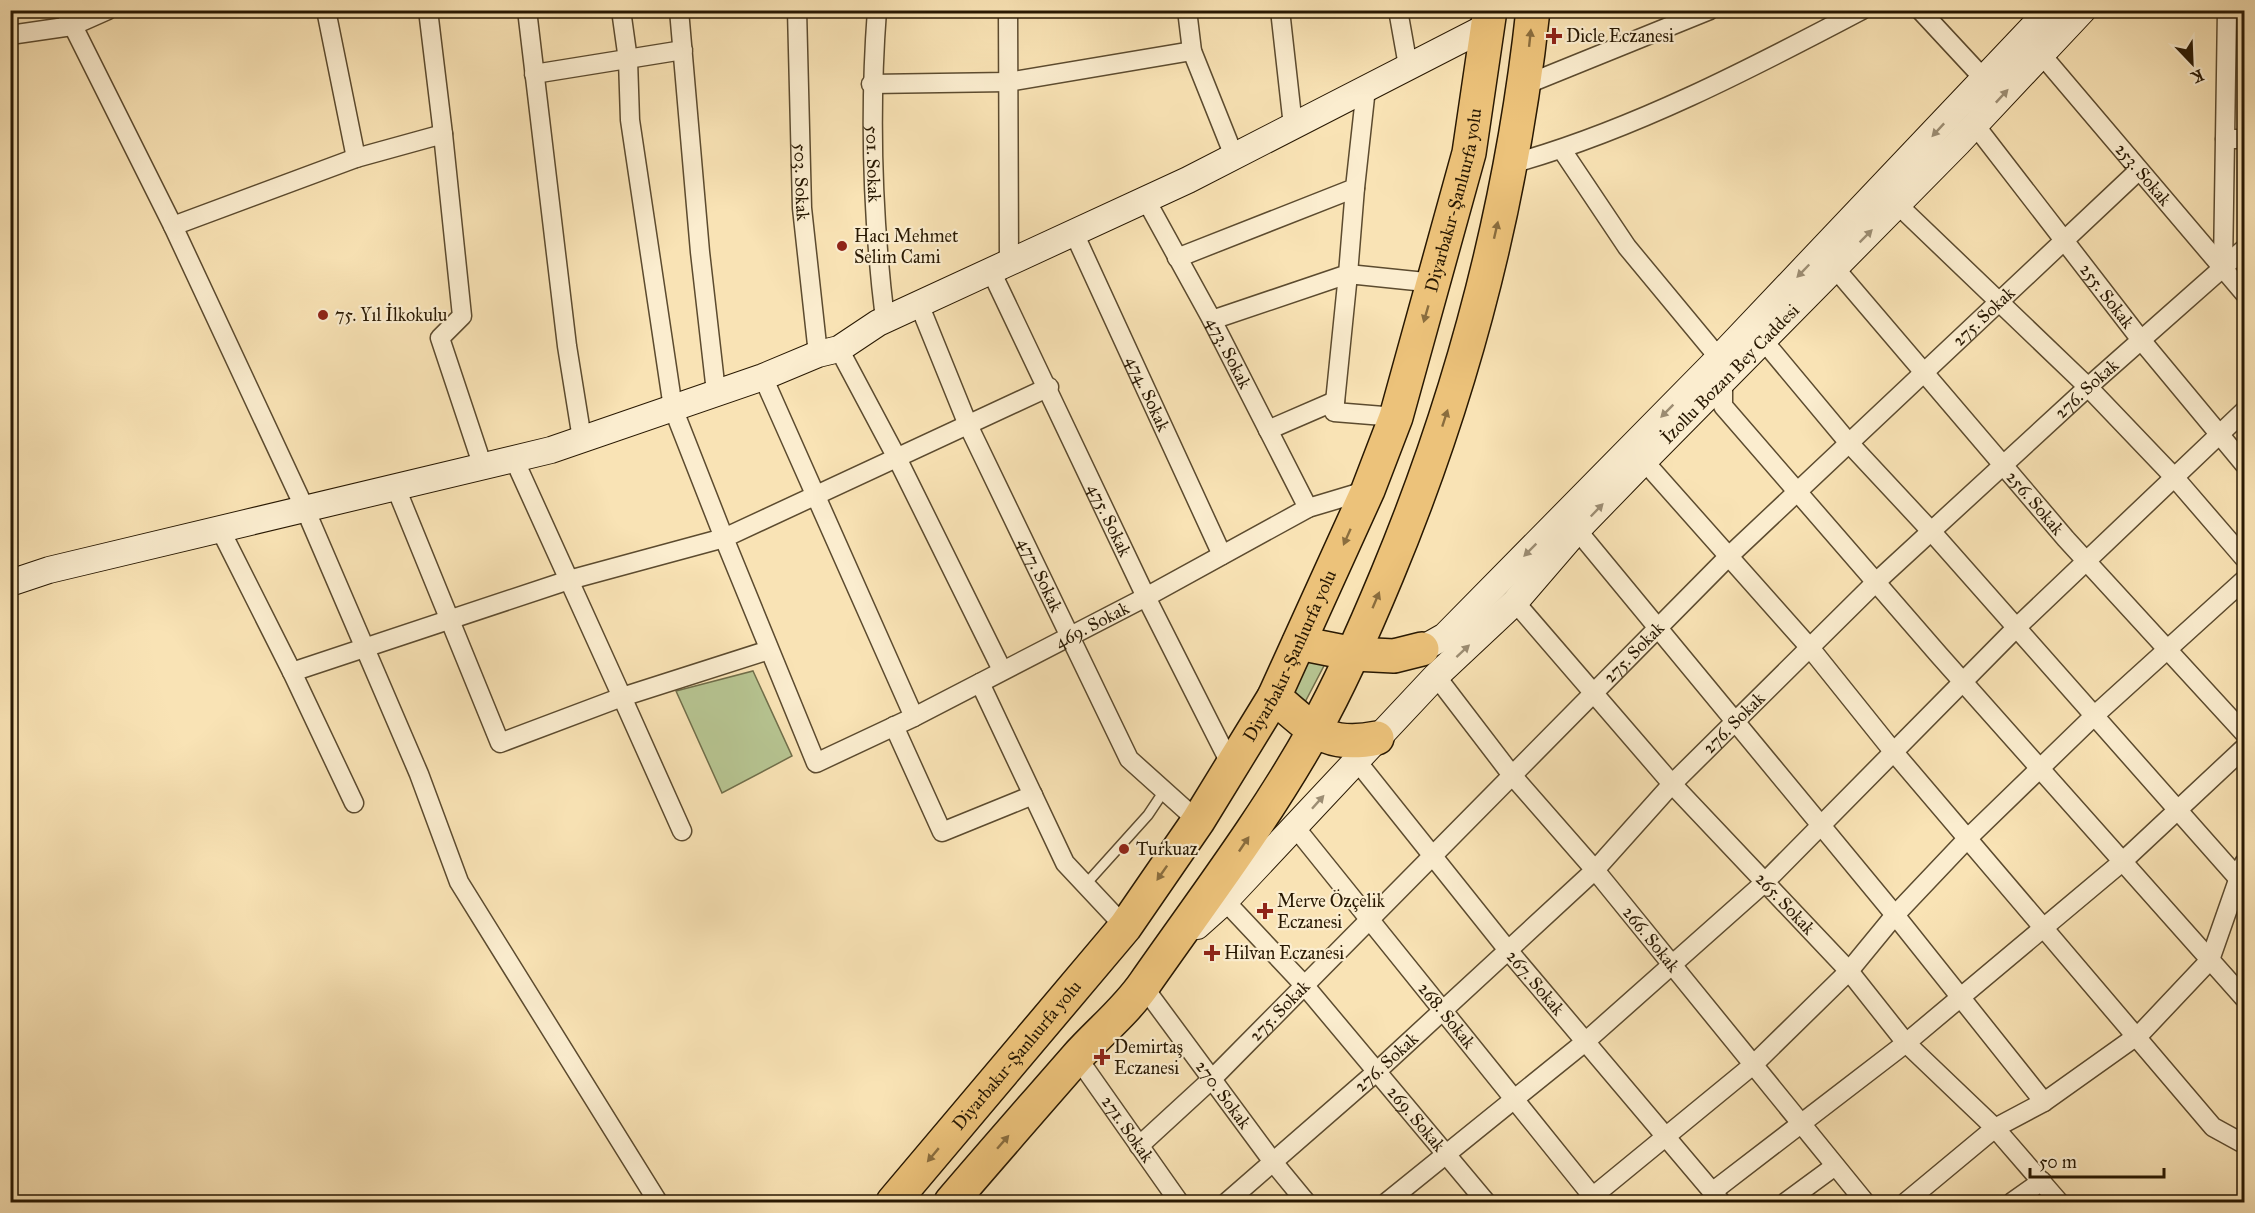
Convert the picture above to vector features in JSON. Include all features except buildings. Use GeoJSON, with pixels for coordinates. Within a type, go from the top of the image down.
{"type":"FeatureCollection","features":[{"type":"Feature","properties":{"kind":"highway"},"geometry":{"type":"LineString","coordinates":[[951,1203],[1150,974],[1246,842],[1315,730],[1354,654],[1416,506],[1467,350],[1511,164],[1525,85],[1533,10]]}},
{"type":"Feature","properties":{"kind":"highway","name":"Diyarbakır-Şanlıurfa yolu"},"geometry":{"type":"LineString","coordinates":[[893,1203],[1125,927],[1198,821],[1274,697],[1368,490],[1396,417],[1469,153],[1489,18]]}},
{"type":"Feature","properties":{"kind":"highway"},"geometry":{"type":"LineString","coordinates":[[1299,643],[1354,654],[1394,656],[1429,663]]}},
{"type":"Feature","properties":{"kind":"highway"},"geometry":{"type":"LineString","coordinates":[[1274,697],[1315,730],[1337,741],[1355,742],[1367,749]]}},
{"type":"Feature","properties":{"kind":"main road","name":"İzollu Bozan Bey Caddesi"},"geometry":{"type":"LineString","coordinates":[[1429,663],[1515,602],[1577,530],[1644,461],[1721,369],[2049,10]]}},
{"type":"Feature","properties":{"kind":"main road","name":"İzollu Bozan Bey Caddesi"},"geometry":{"type":"LineString","coordinates":[[1150,974],[1225,901],[1367,749],[1429,663],[1445,636],[1721,369],[1762,339],[1975,125],[2083,10]]}},
{"type":"Feature","properties":{"kind":"main road"},"geometry":{"type":"LineString","coordinates":[[10,583],[49,570],[306,511],[582,440],[829,352],[885,319],[1146,200],[1234,156],[1408,66],[1489,18]]}},
{"type":"Feature","properties":{"kind":"street"},"geometry":{"type":"LineString","coordinates":[[10,35],[69,18],[108,10]]}},
{"type":"Feature","properties":{"kind":"street"},"geometry":{"type":"LineString","coordinates":[[326,10],[356,158]]}},
{"type":"Feature","properties":{"kind":"street"},"geometry":{"type":"LineString","coordinates":[[428,10],[462,316],[440,338],[483,467]]}},
{"type":"Feature","properties":{"kind":"street"},"geometry":{"type":"LineString","coordinates":[[526,10],[567,346],[582,440]]}},
{"type":"Feature","properties":{"kind":"street"},"geometry":{"type":"LineString","coordinates":[[396,488],[448,621],[500,743],[622,697],[769,650],[673,408],[630,120],[628,60],[621,10]]}},
{"type":"Feature","properties":{"kind":"street"},"geometry":{"type":"LineString","coordinates":[[679,10],[700,252],[716,392]]}},
{"type":"Feature","properties":{"kind":"street","name":"503. Sokak"},"geometry":{"type":"LineString","coordinates":[[797,10],[802,208],[829,352]]}},
{"type":"Feature","properties":{"kind":"street","name":"501. Sokak"},"geometry":{"type":"LineString","coordinates":[[877,10],[872,84],[874,235],[885,319]]}},
{"type":"Feature","properties":{"kind":"street"},"geometry":{"type":"LineString","coordinates":[[1000,267],[1008,82],[1008,10]]}},
{"type":"Feature","properties":{"kind":"street"},"geometry":{"type":"LineString","coordinates":[[1186,10],[1192,51],[1234,156]]}},
{"type":"Feature","properties":{"kind":"street"},"geometry":{"type":"LineString","coordinates":[[1280,10],[1293,126]]}},
{"type":"Feature","properties":{"kind":"street"},"geometry":{"type":"LineString","coordinates":[[1398,10],[1408,66]]}},
{"type":"Feature","properties":{"kind":"street"},"geometry":{"type":"LineString","coordinates":[[1525,85],[1710,10]]}},
{"type":"Feature","properties":{"kind":"street"},"geometry":{"type":"LineString","coordinates":[[1511,164],[1562,150],[1752,68],[1862,10]]}},
{"type":"Feature","properties":{"kind":"street"},"geometry":{"type":"LineString","coordinates":[[1920,10],[1985,80]]}},
{"type":"Feature","properties":{"kind":"street"},"geometry":{"type":"LineString","coordinates":[[2223,267],[2227,10]]}},
{"type":"Feature","properties":{"kind":"street"},"geometry":{"type":"LineString","coordinates":[[69,18],[172,226],[306,511],[419,774],[459,882],[658,1203]]}},
{"type":"Feature","properties":{"kind":"street"},"geometry":{"type":"LineString","coordinates":[[534,74],[683,50]]}},
{"type":"Feature","properties":{"kind":"street"},"geometry":{"type":"LineString","coordinates":[[872,84],[1008,82],[1192,51]]}},
{"type":"Feature","properties":{"kind":"street","name":"253. Sokak"},"geometry":{"type":"LineString","coordinates":[[2042,54],[2138,171],[2244,293]]}},
{"type":"Feature","properties":{"kind":"street"},"geometry":{"type":"LineString","coordinates":[[1366,88],[1334,412],[1396,417]]}},
{"type":"Feature","properties":{"kind":"street","name":"255. Sokak"},"geometry":{"type":"LineString","coordinates":[[1975,125],[2141,340],[2244,464]]}},
{"type":"Feature","properties":{"kind":"street"},"geometry":{"type":"LineString","coordinates":[[172,226],[356,158],[443,134]]}},
{"type":"Feature","properties":{"kind":"street"},"geometry":{"type":"LineString","coordinates":[[2225,139],[2244,139]]}},
{"type":"Feature","properties":{"kind":"street"},"geometry":{"type":"LineString","coordinates":[[1562,150],[1627,248],[1721,369],[1723,406],[1962,681],[2244,998]]}},
{"type":"Feature","properties":{"kind":"street","name":"275. Sokak"},"geometry":{"type":"LineString","coordinates":[[1139,1146],[1213,1078],[1305,986],[1510,774],[1594,694],[1729,556],[2138,171]]}},
{"type":"Feature","properties":{"kind":"street"},"geometry":{"type":"LineString","coordinates":[[1177,258],[1355,188]]}},
{"type":"Feature","properties":{"kind":"street","name":"473. Sokak"},"geometry":{"type":"LineString","coordinates":[[1146,200],[1212,320],[1308,508]]}},
{"type":"Feature","properties":{"kind":"street"},"geometry":{"type":"LineString","coordinates":[[1897,204],[2088,387],[2175,478],[2244,558]]}},
{"type":"Feature","properties":{"kind":"street","name":"474. Sokak"},"geometry":{"type":"LineString","coordinates":[[1074,233],[1222,555]]}},
{"type":"Feature","properties":{"kind":"street","name":"276. Sokak"},"geometry":{"type":"LineString","coordinates":[[1227,1203],[1375,1073],[1595,870],[1672,784],[1811,649],[1876,582],[2088,387],[2244,249]]}},
{"type":"Feature","properties":{"kind":"street","name":"475. Sokak"},"geometry":{"type":"LineString","coordinates":[[1000,267],[1049,387],[1146,597],[1232,767]]}},
{"type":"Feature","properties":{"kind":"street","name":"256. Sokak"},"geometry":{"type":"LineString","coordinates":[[1834,267],[2002,465],[2244,733]]}},
{"type":"Feature","properties":{"kind":"street"},"geometry":{"type":"LineString","coordinates":[[1212,320],[1348,274],[1435,282]]}},
{"type":"Feature","properties":{"kind":"street","name":"477. Sokak"},"geometry":{"type":"LineString","coordinates":[[919,304],[968,425],[1129,759],[1198,821]]}},
{"type":"Feature","properties":{"kind":"street"},"geometry":{"type":"LineString","coordinates":[[1762,339],[1848,442],[1931,531],[2178,810],[2243,876],[2210,960],[2138,1035],[2044,1102],[1995,1128],[1906,1203]]}},
{"type":"Feature","properties":{"kind":"street"},"geometry":{"type":"LineString","coordinates":[[829,352],[897,458],[1002,670]]}},
{"type":"Feature","properties":{"kind":"street"},"geometry":{"type":"LineString","coordinates":[[763,377],[914,717]]}},
{"type":"Feature","properties":{"kind":"street"},"geometry":{"type":"LineString","coordinates":[[292,672],[569,580],[724,538],[1049,387]]}},
{"type":"Feature","properties":{"kind":"street"},"geometry":{"type":"LineString","coordinates":[[1268,430],[1335,401]]}},
{"type":"Feature","properties":{"kind":"street"},"geometry":{"type":"LineString","coordinates":[[1387,1203],[1585,1042],[1764,883],[1962,681],[2244,411]]}},
{"type":"Feature","properties":{"kind":"street"},"geometry":{"type":"LineString","coordinates":[[514,459],[682,831]]}},
{"type":"Feature","properties":{"kind":"street"},"geometry":{"type":"LineString","coordinates":[[1644,461],[1811,649],[1892,750],[2138,1035],[2213,1127],[2244,1144]]}},
{"type":"Feature","properties":{"kind":"street","name":"469. Sokak"},"geometry":{"type":"LineString","coordinates":[[769,650],[816,763],[914,717],[1146,597],[1308,508],[1368,490]]}},
{"type":"Feature","properties":{"kind":"street"},"geometry":{"type":"LineString","coordinates":[[220,530],[292,672],[354,803]]}},
{"type":"Feature","properties":{"kind":"street"},"geometry":{"type":"LineString","coordinates":[[1577,530],[1894,915],[2044,1102]]}},
{"type":"Feature","properties":{"kind":"street"},"geometry":{"type":"LineString","coordinates":[[1592,1201],[1753,1065],[1849,971],[1894,915],[1968,838],[2095,715],[2244,580]]}},
{"type":"Feature","properties":{"kind":"street","name":"265. Sokak"},"geometry":{"type":"LineString","coordinates":[[1515,602],[1672,784],[1849,971],[1906,1043],[1995,1128],[2059,1203]]}},
{"type":"Feature","properties":{"kind":"street","name":"266. Sokak"},"geometry":{"type":"LineString","coordinates":[[1429,663],[1510,774],[1595,870],[1865,1203]]}},
{"type":"Feature","properties":{"kind":"street"},"geometry":{"type":"LineString","coordinates":[[980,683],[1065,863],[1125,927]]}},
{"type":"Feature","properties":{"kind":"street"},"geometry":{"type":"LineString","coordinates":[[894,726],[942,832],[1033,795]]}},
{"type":"Feature","properties":{"kind":"street"},"geometry":{"type":"LineString","coordinates":[[1716,1197],[1800,1122],[1906,1043],[2122,861],[2244,748]]}},
{"type":"Feature","properties":{"kind":"street","name":"267. Sokak"},"geometry":{"type":"LineString","coordinates":[[1367,749],[1432,855],[1507,949],[1716,1197]]}},
{"type":"Feature","properties":{"kind":"street","name":"268. Sokak"},"geometry":{"type":"LineString","coordinates":[[1295,828],[1514,1100],[1592,1201]]}},
{"type":"Feature","properties":{"kind":"street","name":"269. Sokak"},"geometry":{"type":"LineString","coordinates":[[1225,901],[1305,986],[1375,1073],[1486,1203]]}},
{"type":"Feature","properties":{"kind":"street","name":"270. Sokak"},"geometry":{"type":"LineString","coordinates":[[1150,974],[1213,1078],[1273,1162],[1306,1203]]}},
{"type":"Feature","properties":{"kind":"street","name":"271. Sokak"},"geometry":{"type":"LineString","coordinates":[[1077,1057],[1179,1203]]}},
{"type":"Feature","properties":{"kind":"street"},"geometry":{"type":"LineString","coordinates":[[1786,1203],[1835,1166]]}},
{"type":"Feature","properties":{"kind":"street"},"geometry":{"type":"LineString","coordinates":[[2012,1203],[2042,1181]]}},
{"type":"Feature","properties":{"kind":"lane"},"geometry":{"type":"LineString","coordinates":[[1085,885],[1148,815],[1164,791]]}},
{"type":"Feature","properties":{"kind":"green space"},"geometry":{"type":"Polygon","coordinates":[[[1305,660],[1327,660],[1304,704],[1298,701],[1289,680],[1305,660]]]}},
{"type":"Feature","properties":{"kind":"green space"},"geometry":{"type":"Polygon","coordinates":[[[753,671],[792,756],[722,793],[676,691],[753,671]]]}},
{"type":"Feature","properties":{"kind":"place","name":"Dicle Eczanesi"},"geometry":{"type":"Point","coordinates":[1554,36]}},
{"type":"Feature","properties":{"kind":"place","name":"Hacı Mehmet Selim Cami"},"geometry":{"type":"Point","coordinates":[842,246]}},
{"type":"Feature","properties":{"kind":"place","name":"75. Yıl İlkokulu"},"geometry":{"type":"Point","coordinates":[323,315]}},
{"type":"Feature","properties":{"kind":"place","name":"Turkuaz"},"geometry":{"type":"Point","coordinates":[1124,849]}},
{"type":"Feature","properties":{"kind":"place","name":"Merve Özçelik Eczanesi"},"geometry":{"type":"Point","coordinates":[1265,911]}},
{"type":"Feature","properties":{"kind":"place","name":"Hilvan Eczanesi"},"geometry":{"type":"Point","coordinates":[1212,953]}},
{"type":"Feature","properties":{"kind":"place","name":"Demirtaş Eczanesi"},"geometry":{"type":"Point","coordinates":[1102,1057]}}]}
